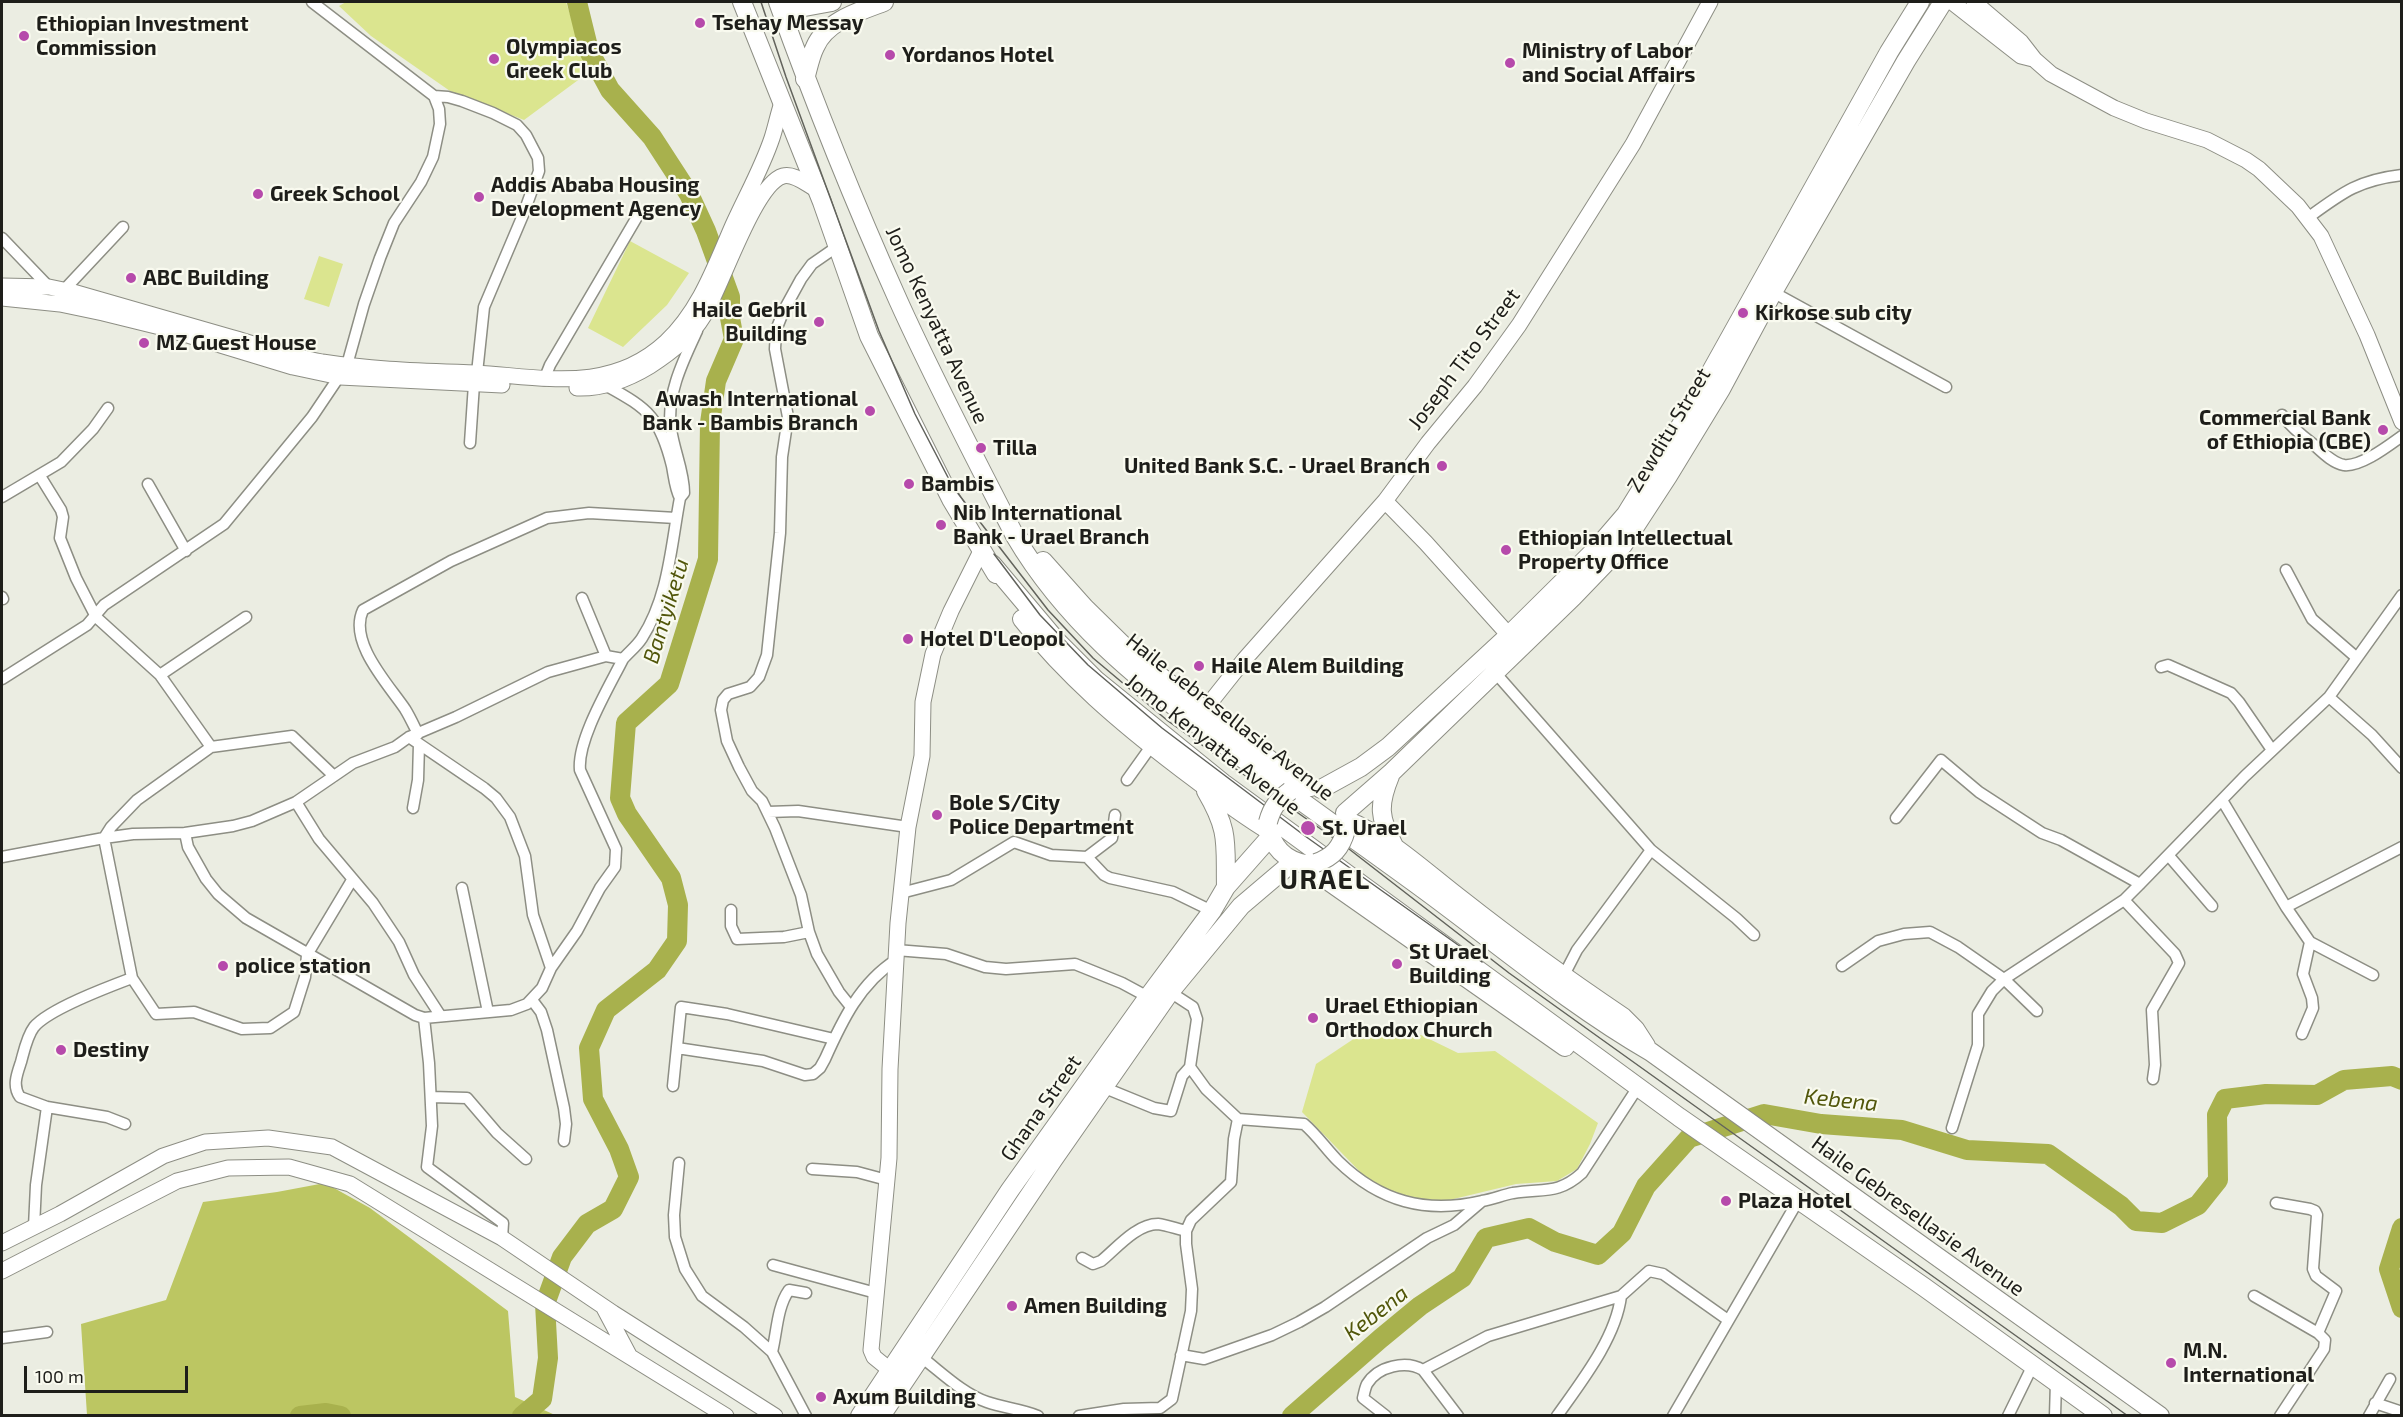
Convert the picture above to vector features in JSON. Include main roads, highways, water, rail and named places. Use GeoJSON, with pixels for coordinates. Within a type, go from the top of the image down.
{"type":"FeatureCollection","features":[{"type":"Feature","properties":{"kind":"main road","name":"Jomo Kenyatta Avenue"},"geometry":{"type":"LineString","coordinates":[[742,2],[838,246],[869,336],[951,499],[987,557],[1027,608],[1064,648],[1096,680],[1155,730],[1271,818],[1498,982],[1679,1117],[1799,1199],[2103,1416]]}},
{"type":"Feature","properties":{"kind":"main road","name":"Jomo Kenyatta Avenue"},"geometry":{"type":"LineString","coordinates":[[778,2],[806,79],[898,302],[1015,536],[1040,558],[1085,608],[1136,658],[1270,760],[1316,788]]}},
{"type":"Feature","properties":{"kind":"main road"},"geometry":{"type":"LineString","coordinates":[[778,2],[799,8],[832,2]]}},
{"type":"Feature","properties":{"kind":"main road"},"geometry":{"type":"LineString","coordinates":[[806,79],[815,46],[843,9],[884,2]]}},
{"type":"Feature","properties":{"kind":"main road","name":"Joseph Tito Street"},"geometry":{"type":"LineString","coordinates":[[1205,709],[1244,660],[1385,501],[1428,443],[1475,386],[1519,325],[1633,144],[1710,2]]}},
{"type":"Feature","properties":{"kind":"main road","name":"Zewditu Street"},"geometry":{"type":"LineString","coordinates":[[1765,288],[1889,52],[1920,2]]}},
{"type":"Feature","properties":{"kind":"main road","name":"Zewditu Street"},"geometry":{"type":"LineString","coordinates":[[1346,821],[1514,641],[1626,514],[1943,2]]}},
{"type":"Feature","properties":{"kind":"main road"},"geometry":{"type":"LineString","coordinates":[[1952,2],[2021,56],[2036,60]]}},
{"type":"Feature","properties":{"kind":"main road"},"geometry":{"type":"LineString","coordinates":[[1974,2],[2028,48],[2036,60],[2051,74],[2090,97],[2146,121],[2207,140],[2259,169],[2285,193],[2309,217],[2321,236],[2367,336],[2402,422]]}},
{"type":"Feature","properties":{"kind":"main road"},"geometry":{"type":"LineString","coordinates":[[475,379],[548,388],[607,386],[625,380],[660,359],[676,346],[702,319],[713,285],[739,226],[772,138],[782,103]]}},
{"type":"Feature","properties":{"kind":"main road"},"geometry":{"type":"LineString","coordinates":[[739,226],[774,181],[782,176],[791,176],[816,189]]}},
{"type":"Feature","properties":{"kind":"main road"},"geometry":{"type":"LineString","coordinates":[[2,285],[58,294],[273,362],[344,371],[475,379],[578,380],[601,376],[638,361],[665,343],[713,285]]}},
{"type":"Feature","properties":{"kind":"main road"},"geometry":{"type":"LineString","coordinates":[[2,298],[58,294]]}},
{"type":"Feature","properties":{"kind":"main road"},"geometry":{"type":"LineString","coordinates":[[1385,501],[1514,641]]}},
{"type":"Feature","properties":{"kind":"main road","name":"Haile Gebresellasie Avenue"},"geometry":{"type":"LineString","coordinates":[[1015,536],[1033,567],[1049,588],[1114,657],[1151,689],[1532,972],[1651,1052],[1708,1095],[2160,1416]]}},
{"type":"Feature","properties":{"kind":"main road"},"geometry":{"type":"LineString","coordinates":[[987,557],[1005,594],[1043,646],[1070,675],[1112,713],[1200,783],[1270,830]]}},
{"type":"Feature","properties":{"kind":"main road"},"geometry":{"type":"LineString","coordinates":[[890,1370],[874,1357],[871,1350],[887,1180],[896,955],[908,826],[922,756],[921,714],[928,674],[947,620],[987,557]]}},
{"type":"Feature","properties":{"kind":"main road","name":"Zewditu Street"},"geometry":{"type":"LineString","coordinates":[[1316,788],[1371,760],[1489,666]]}},
{"type":"Feature","properties":{"kind":"main road"},"geometry":{"type":"LineString","coordinates":[[1392,772],[1384,790],[1380,813],[1383,826],[1395,848]]}},
{"type":"Feature","properties":{"kind":"main road"},"geometry":{"type":"LineString","coordinates":[[1200,783],[1217,811],[1225,832],[1226,887]]}},
{"type":"Feature","properties":{"kind":"main road"},"geometry":{"type":"LineString","coordinates":[[1305,863],[1327,859],[1343,843],[1346,821],[1339,803],[1331,795],[1316,788],[1290,791],[1271,810],[1270,830],[1276,847],[1284,855],[1305,863],[1607,1078],[1635,1085]]}},
{"type":"Feature","properties":{"kind":"main road","name":"Haile Gebresellasie Avenue"},"geometry":{"type":"LineString","coordinates":[[1346,821],[1361,826],[1395,848],[1563,977],[1623,1017],[1635,1029],[1651,1052]]}},
{"type":"Feature","properties":{"kind":"main road","name":"Ghana Street"},"geometry":{"type":"LineString","coordinates":[[860,1416],[1010,1190],[1212,911],[1226,887],[1270,830]]}},
{"type":"Feature","properties":{"kind":"main road","name":"Ghana Street"},"geometry":{"type":"LineString","coordinates":[[881,1416],[1053,1160],[1170,992],[1240,906],[1305,863]]}},
{"type":"Feature","properties":{"kind":"main road"},"geometry":{"type":"LineString","coordinates":[[2,1243],[164,1156],[205,1142],[268,1138],[332,1147],[502,1238],[775,1416]]}},
{"type":"Feature","properties":{"kind":"main road"},"geometry":{"type":"LineString","coordinates":[[2,1271],[177,1181],[228,1168],[289,1167],[350,1184],[726,1416]]}},
{"type":"Feature","properties":{"kind":"main road"},"geometry":{"type":"LineString","coordinates":[[603,1306],[628,1355]]}},
{"type":"Feature","properties":{"kind":"main road"},"geometry":{"type":"LineString","coordinates":[[691,1394],[732,1390]]}},
{"type":"Feature","properties":{"kind":"waterway","name":"Bantyiketu"},"geometry":{"type":"LineString","coordinates":[[522,1416],[542,1399],[548,1358],[545,1304],[562,1257],[587,1224],[613,1209],[629,1177],[619,1149],[593,1099],[589,1048],[606,1010],[657,970],[677,941],[678,905],[671,878],[627,814],[620,798],[626,723],[669,684],[708,559],[710,423],[716,381],[734,339],[730,318],[730,297],[706,231],[689,194],[652,137],[610,90],[589,51],[577,2]]}},
{"type":"Feature","properties":{"kind":"waterway","name":"Kebena"},"geometry":{"type":"LineString","coordinates":[[1292,1416],[1420,1306],[1462,1278],[1486,1238],[1529,1228],[1555,1242],[1598,1255],[1622,1233],[1646,1186],[1689,1138],[1764,1114],[1821,1124],[1902,1130],[1967,1150],[2048,1154],[2121,1206],[2136,1221],[2162,1223],[2198,1205],[2218,1180],[2217,1115],[2225,1099],[2266,1094],[2317,1095],[2344,1080],[2392,1076],[2402,1080]]}},
{"type":"Feature","properties":{"kind":"waterway","name":"Kebena"},"geometry":{"type":"LineString","coordinates":[[2402,1228],[2389,1269],[2402,1308]]}},
{"type":"Feature","properties":{"kind":"waterway","name":"Bantyiketu"},"geometry":{"type":"LineString","coordinates":[[300,1416],[326,1413],[341,1416]]}},
{"type":"Feature","properties":{"kind":"tram line"},"geometry":{"type":"LineString","coordinates":[[761,2],[879,331],[915,414],[953,487],[1048,610],[1093,658],[1168,721],[1349,849],[1509,973],[2128,1416]]}},
{"type":"Feature","properties":{"kind":"tram line"},"geometry":{"type":"LineString","coordinates":[[994,554],[1040,615],[1088,665],[1162,728],[1305,836],[1482,962]]}},
{"type":"Feature","properties":{"kind":"place","name":"Tsehay Messay"},"geometry":{"type":"Point","coordinates":[700,23]}},
{"type":"Feature","properties":{"kind":"place","name":"Ethiopian Investment Commission"},"geometry":{"type":"Point","coordinates":[24,36]}},
{"type":"Feature","properties":{"kind":"place","name":"Yordanos Hotel"},"geometry":{"type":"Point","coordinates":[890,55]}},
{"type":"Feature","properties":{"kind":"place","name":"Olympiacos Greek Club"},"geometry":{"type":"Point","coordinates":[494,59]}},
{"type":"Feature","properties":{"kind":"place","name":"Ministry of Labor and Social Affairs"},"geometry":{"type":"Point","coordinates":[1510,63]}},
{"type":"Feature","properties":{"kind":"place","name":"Greek School"},"geometry":{"type":"Point","coordinates":[258,194]}},
{"type":"Feature","properties":{"kind":"place","name":"Addis Ababa Housing Development Agency"},"geometry":{"type":"Point","coordinates":[479,197]}},
{"type":"Feature","properties":{"kind":"place","name":"ABC Building"},"geometry":{"type":"Point","coordinates":[131,278]}},
{"type":"Feature","properties":{"kind":"place","name":"Kirkose sub city"},"geometry":{"type":"Point","coordinates":[1743,313]}},
{"type":"Feature","properties":{"kind":"place","name":"Haile Gebril Building"},"geometry":{"type":"Point","coordinates":[819,322]}},
{"type":"Feature","properties":{"kind":"place","name":"MZ Guest House"},"geometry":{"type":"Point","coordinates":[144,343]}},
{"type":"Feature","properties":{"kind":"place","name":"Awash International Bank - Bambis Branch"},"geometry":{"type":"Point","coordinates":[870,411]}},
{"type":"Feature","properties":{"kind":"place","name":"Commercial Bank of Ethiopia (CBE)"},"geometry":{"type":"Point","coordinates":[2383,430]}},
{"type":"Feature","properties":{"kind":"place","name":"Tilla"},"geometry":{"type":"Point","coordinates":[981,448]}},
{"type":"Feature","properties":{"kind":"place","name":"United Bank S.C. - Urael Branch"},"geometry":{"type":"Point","coordinates":[1442,466]}},
{"type":"Feature","properties":{"kind":"place","name":"Bambis"},"geometry":{"type":"Point","coordinates":[909,484]}},
{"type":"Feature","properties":{"kind":"place","name":"Nib International Bank - Urael Branch"},"geometry":{"type":"Point","coordinates":[941,525]}},
{"type":"Feature","properties":{"kind":"place","name":"Ethiopian Intellectual Property Office"},"geometry":{"type":"Point","coordinates":[1506,550]}},
{"type":"Feature","properties":{"kind":"place","name":"Hotel D'Leopol"},"geometry":{"type":"Point","coordinates":[908,639]}},
{"type":"Feature","properties":{"kind":"place","name":"Haile Alem Building"},"geometry":{"type":"Point","coordinates":[1199,666]}},
{"type":"Feature","properties":{"kind":"place","name":"Bole S/City Police Department"},"geometry":{"type":"Point","coordinates":[937,815]}},
{"type":"Feature","properties":{"kind":"place","name":"St. Urael"},"geometry":{"type":"Point","coordinates":[1308,828]}},
{"type":"Feature","properties":{"kind":"place","name":"St Urael Building"},"geometry":{"type":"Point","coordinates":[1397,964]}},
{"type":"Feature","properties":{"kind":"place","name":"police station"},"geometry":{"type":"Point","coordinates":[223,966]}},
{"type":"Feature","properties":{"kind":"place","name":"Urael Ethiopian Orthodox Church"},"geometry":{"type":"Point","coordinates":[1313,1018]}},
{"type":"Feature","properties":{"kind":"place","name":"Destiny"},"geometry":{"type":"Point","coordinates":[61,1050]}},
{"type":"Feature","properties":{"kind":"place","name":"Plaza Hotel"},"geometry":{"type":"Point","coordinates":[1726,1201]}},
{"type":"Feature","properties":{"kind":"place","name":"Amen Building"},"geometry":{"type":"Point","coordinates":[1012,1306]}},
{"type":"Feature","properties":{"kind":"place","name":"M.N. International"},"geometry":{"type":"Point","coordinates":[2171,1363]}},
{"type":"Feature","properties":{"kind":"place","name":"Axum Building"},"geometry":{"type":"Point","coordinates":[821,1397]}},
{"type":"Feature","properties":{"kind":"district","name":"URAEL"},"geometry":{"type":"Point","coordinates":[1325,880]}}]}
